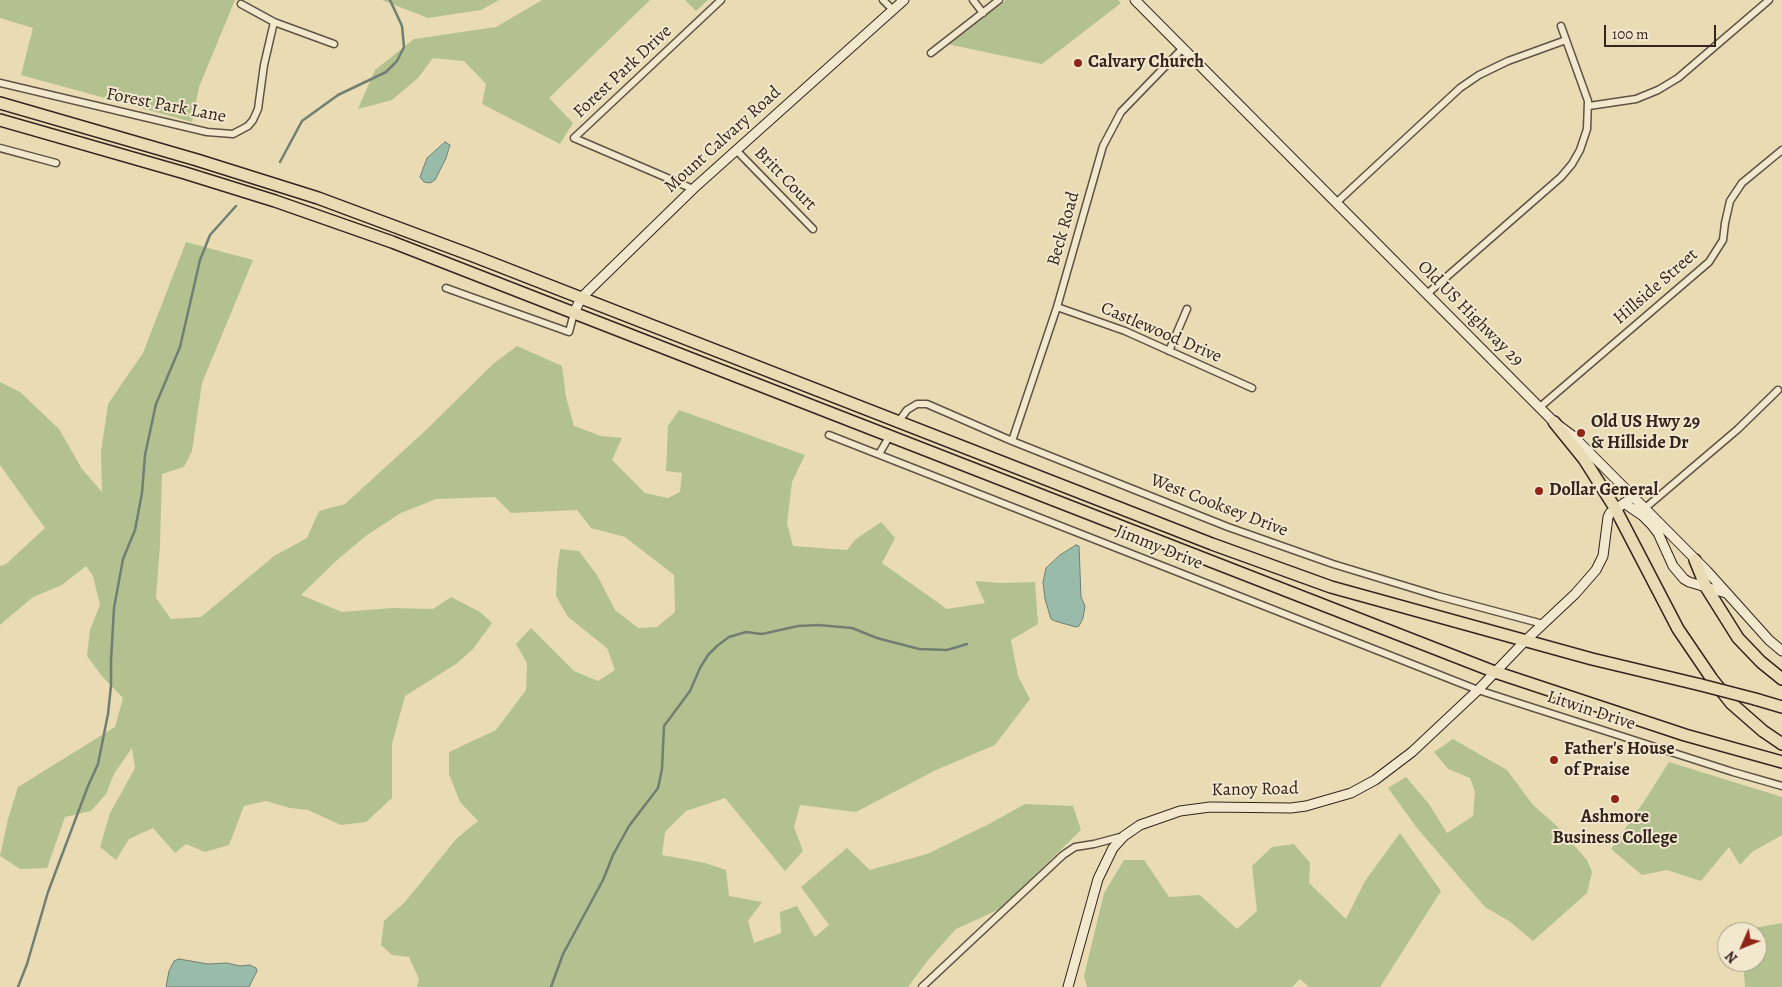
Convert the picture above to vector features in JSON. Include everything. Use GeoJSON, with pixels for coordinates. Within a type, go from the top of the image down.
{"type":"FeatureCollection","features":[{"type":"Feature","properties":{"kind":"highway"},"geometry":{"type":"LineString","coordinates":[[0,103],[198,160],[318,198],[581,298],[1212,544],[1330,587],[1525,641],[1782,707]]}},
{"type":"Feature","properties":{"kind":"highway"},"geometry":{"type":"LineString","coordinates":[[0,120],[275,200],[392,242],[1495,672],[1685,735],[1782,762]]}},
{"type":"Feature","properties":{"kind":"highway"},"geometry":{"type":"LineString","coordinates":[[1554,422],[1620,506],[1678,629],[1702,665],[1731,703],[1763,731],[1782,744]]}},
{"type":"Feature","properties":{"kind":"highway"},"geometry":{"type":"LineString","coordinates":[[1695,560],[1706,587],[1738,638],[1761,662],[1782,679]]}},
{"type":"Feature","properties":{"kind":"street","name":"Forest Park Drive"},"geometry":{"type":"LineString","coordinates":[[693,189],[574,138],[721,0]]}},
{"type":"Feature","properties":{"kind":"street"},"geometry":{"type":"LineString","coordinates":[[883,0],[892,9]]}},
{"type":"Feature","properties":{"kind":"street","name":"Mount Calvary Road"},"geometry":{"type":"LineString","coordinates":[[574,313],[581,298],[693,189],[904,0]]}},
{"type":"Feature","properties":{"kind":"street"},"geometry":{"type":"LineString","coordinates":[[973,0],[982,13]]}},
{"type":"Feature","properties":{"kind":"street"},"geometry":{"type":"LineString","coordinates":[[931,53],[999,0]]}},
{"type":"Feature","properties":{"kind":"street","name":"Old US Highway 29"},"geometry":{"type":"LineString","coordinates":[[1135,0],[1554,422],[1573,436],[1695,560],[1769,640],[1782,651]]}},
{"type":"Feature","properties":{"kind":"street"},"geometry":{"type":"LineString","coordinates":[[1588,106],[1636,99],[1658,90],[1678,78],[1769,0]]}},
{"type":"Feature","properties":{"kind":"street"},"geometry":{"type":"LineString","coordinates":[[241,4],[274,22],[334,44]]}},
{"type":"Feature","properties":{"kind":"street","name":"Forest Park Lane"},"geometry":{"type":"LineString","coordinates":[[0,84],[198,130],[232,134],[248,126],[254,120],[258,109],[264,64],[274,22]]}},
{"type":"Feature","properties":{"kind":"street"},"geometry":{"type":"LineString","coordinates":[[1427,294],[1561,178],[1580,150],[1587,129],[1588,101],[1561,26]]}},
{"type":"Feature","properties":{"kind":"street"},"geometry":{"type":"LineString","coordinates":[[1336,203],[1460,88],[1479,75],[1508,61],[1566,40]]}},
{"type":"Feature","properties":{"kind":"street","name":"Beck Road"},"geometry":{"type":"LineString","coordinates":[[1012,441],[1057,307],[1103,146],[1121,112],[1182,49]]}},
{"type":"Feature","properties":{"kind":"street"},"geometry":{"type":"LineString","coordinates":[[0,148],[56,163]]}},
{"type":"Feature","properties":{"kind":"street","name":"Britt Court"},"geometry":{"type":"LineString","coordinates":[[736,150],[813,229]]}},
{"type":"Feature","properties":{"kind":"street","name":"Hillside Street"},"geometry":{"type":"LineString","coordinates":[[1540,407],[1709,262],[1723,240],[1730,201],[1742,183],[1782,150]]}},
{"type":"Feature","properties":{"kind":"street"},"geometry":{"type":"LineString","coordinates":[[446,288],[568,332],[574,313]]}},
{"type":"Feature","properties":{"kind":"street","name":"Castlewood Drive"},"geometry":{"type":"LineString","coordinates":[[1057,307],[1125,331],[1252,388]]}},
{"type":"Feature","properties":{"kind":"street"},"geometry":{"type":"LineString","coordinates":[[1169,351],[1187,309]]}},
{"type":"Feature","properties":{"kind":"street"},"geometry":{"type":"LineString","coordinates":[[1644,509],[1738,429],[1778,390]]}},
{"type":"Feature","properties":{"kind":"street","name":"West Cooksey Drive"},"geometry":{"type":"LineString","coordinates":[[898,421],[907,410],[917,404],[927,404],[1012,441],[1228,527],[1333,564],[1438,596],[1543,624]]}},
{"type":"Feature","properties":{"kind":"street","name":"Jimmy Drive"},"geometry":{"type":"LineString","coordinates":[[829,435],[1478,690]]}},
{"type":"Feature","properties":{"kind":"street"},"geometry":{"type":"LineString","coordinates":[[879,454],[889,436]]}},
{"type":"Feature","properties":{"kind":"street"},"geometry":{"type":"LineString","coordinates":[[1620,506],[1633,497]]}},
{"type":"Feature","properties":{"kind":"street"},"geometry":{"type":"LineString","coordinates":[[1620,506],[1643,516],[1651,524],[1658,533],[1679,575],[1689,582],[1726,593]]}},
{"type":"Feature","properties":{"kind":"street","name":"Kanoy Road"},"geometry":{"type":"LineString","coordinates":[[1068,987],[1098,878],[1113,848],[1124,836],[1140,825],[1180,811],[1210,807],[1291,808],[1317,804],[1351,794],[1375,780],[1412,752],[1575,594],[1596,570],[1603,556],[1608,517],[1620,506]]}},
{"type":"Feature","properties":{"kind":"street","name":"Litwin Drive"},"geometry":{"type":"LineString","coordinates":[[1478,690],[1782,786]]}},
{"type":"Feature","properties":{"kind":"street"},"geometry":{"type":"LineString","coordinates":[[922,987],[1063,855],[1075,847],[1124,836]]}},
{"type":"Feature","properties":{"kind":"shaded area"},"geometry":{"type":"Polygon","coordinates":[[[0,0],[235,0],[199,87],[192,122],[21,75],[33,28],[0,18],[0,0]]]}},
{"type":"Feature","properties":{"kind":"shaded area"},"geometry":{"type":"Polygon","coordinates":[[[382,0],[499,0],[481,10],[428,18],[382,0]]]}},
{"type":"Feature","properties":{"kind":"shaded area"},"geometry":{"type":"Polygon","coordinates":[[[542,0],[650,0],[549,98],[573,123],[560,144],[482,104],[486,84],[464,61],[433,58],[418,78],[392,100],[358,109],[375,70],[414,39],[496,27],[542,0]]]}},
{"type":"Feature","properties":{"kind":"shaded area"},"geometry":{"type":"Polygon","coordinates":[[[685,0],[708,0],[696,11],[685,0]]]}},
{"type":"Feature","properties":{"kind":"shaded area"},"geometry":{"type":"Polygon","coordinates":[[[1006,0],[1118,0],[1121,3],[1042,64],[947,44],[1006,0]]]}},
{"type":"Feature","properties":{"kind":"shaded area"},"geometry":{"type":"Polygon","coordinates":[[[445,142],[450,145],[435,180],[430,183],[424,182],[420,177],[427,158],[445,142]]]}},
{"type":"Feature","properties":{"kind":"shaded area"},"geometry":{"type":"Polygon","coordinates":[[[186,242],[253,260],[202,383],[192,451],[184,467],[162,474],[156,598],[171,619],[201,617],[274,556],[307,538],[319,511],[345,504],[425,431],[493,364],[517,346],[562,366],[566,397],[574,426],[601,436],[622,438],[612,460],[645,493],[668,498],[680,492],[682,473],[666,471],[668,426],[679,410],[805,455],[792,482],[787,523],[793,546],[847,550],[856,539],[881,522],[895,538],[882,563],[947,609],[985,603],[975,581],[1001,583],[1035,582],[1038,624],[1011,640],[1018,676],[1030,699],[995,745],[936,770],[856,812],[800,805],[794,827],[803,851],[785,871],[725,798],[686,811],[665,832],[662,855],[705,863],[726,870],[729,896],[762,902],[748,921],[754,943],[781,933],[780,912],[797,906],[815,937],[829,925],[801,887],[847,848],[870,870],[927,854],[1025,804],[1073,806],[1081,830],[1000,909],[956,929],[928,960],[908,987],[417,987],[419,979],[409,957],[392,955],[381,945],[384,921],[405,902],[457,838],[478,821],[460,802],[449,774],[449,752],[496,730],[526,690],[527,663],[516,644],[531,628],[574,671],[598,681],[615,670],[607,648],[568,617],[556,596],[560,549],[579,551],[597,575],[615,610],[638,628],[657,627],[675,612],[674,575],[625,537],[591,528],[577,510],[511,513],[495,497],[436,499],[401,513],[367,535],[336,561],[301,595],[342,612],[392,608],[433,609],[451,597],[480,612],[492,623],[473,649],[456,664],[405,696],[392,744],[392,798],[366,822],[341,825],[308,810],[290,808],[266,801],[244,806],[229,845],[205,852],[186,844],[175,853],[153,828],[129,839],[116,860],[100,847],[110,813],[135,768],[132,748],[114,774],[106,794],[91,811],[65,817],[47,868],[20,869],[0,856],[8,819],[18,787],[115,727],[123,698],[101,675],[87,656],[90,630],[100,605],[93,576],[86,566],[62,585],[33,597],[0,625],[0,566],[6,564],[45,528],[0,465],[0,382],[20,392],[59,429],[82,469],[102,492],[101,452],[108,404],[143,353],[186,242]]]}},
{"type":"Feature","properties":{"kind":"shaded area"},"geometry":{"type":"Polygon","coordinates":[[[1076,545],[1079,546],[1081,597],[1085,606],[1083,618],[1079,626],[1076,627],[1051,619],[1045,599],[1043,582],[1046,568],[1060,555],[1076,545]]]}},
{"type":"Feature","properties":{"kind":"shaded area"},"geometry":{"type":"Polygon","coordinates":[[[1453,739],[1507,770],[1533,805],[1557,826],[1587,860],[1592,872],[1587,893],[1533,941],[1509,921],[1485,907],[1417,828],[1388,788],[1406,777],[1429,804],[1447,833],[1473,816],[1475,792],[1470,778],[1448,769],[1434,752],[1453,739]]]}},
{"type":"Feature","properties":{"kind":"shaded area"},"geometry":{"type":"Polygon","coordinates":[[[1669,762],[1782,797],[1782,835],[1752,852],[1740,865],[1729,847],[1701,881],[1667,870],[1642,875],[1611,849],[1669,762]]]}},
{"type":"Feature","properties":{"kind":"shaded area"},"geometry":{"type":"Polygon","coordinates":[[[1400,833],[1441,891],[1380,987],[1309,987],[1300,979],[1292,987],[1087,987],[1084,976],[1104,893],[1124,860],[1144,860],[1169,897],[1200,895],[1237,929],[1257,911],[1252,866],[1272,847],[1294,844],[1310,863],[1309,883],[1346,919],[1365,881],[1400,833]]]}},
{"type":"Feature","properties":{"kind":"shaded area"},"geometry":{"type":"Polygon","coordinates":[[[1782,923],[1782,987],[1745,987],[1744,972],[1767,972],[1767,926],[1782,923]]]}},
{"type":"Feature","properties":{"kind":"shaded area"},"geometry":{"type":"Polygon","coordinates":[[[179,959],[208,964],[250,965],[256,968],[257,971],[249,987],[166,987],[169,971],[174,961],[179,959]]]}},
{"type":"Feature","properties":{"kind":"waterway"},"geometry":{"type":"LineString","coordinates":[[280,162],[302,121],[338,95],[386,72],[397,61],[404,47],[402,26],[390,0]]}},
{"type":"Feature","properties":{"kind":"waterway"},"geometry":{"type":"LineString","coordinates":[[18,987],[27,964],[48,892],[98,764],[108,714],[111,686],[114,608],[123,559],[135,530],[142,493],[145,455],[156,404],[180,347],[200,260],[210,235],[236,206]]}},
{"type":"Feature","properties":{"kind":"waterway"},"geometry":{"type":"LineString","coordinates":[[551,987],[563,954],[603,880],[613,855],[629,826],[658,788],[662,769],[664,726],[690,691],[708,655],[717,646],[729,637],[746,632],[762,634],[798,626],[818,625],[852,628],[877,638],[919,649],[947,650],[967,644]]}},
{"type":"Feature","properties":{"kind":"place","name":"Calvary Church"},"geometry":{"type":"Point","coordinates":[1078,63]}},
{"type":"Feature","properties":{"kind":"place","name":"Old US Hwy 29 & Hillside Dr"},"geometry":{"type":"Point","coordinates":[1581,433]}},
{"type":"Feature","properties":{"kind":"place","name":"Dollar General"},"geometry":{"type":"Point","coordinates":[1539,491]}},
{"type":"Feature","properties":{"kind":"place","name":"Father's House of Praise"},"geometry":{"type":"Point","coordinates":[1554,760]}},
{"type":"Feature","properties":{"kind":"place","name":"Ashmore Business College"},"geometry":{"type":"Point","coordinates":[1615,799]}}]}
